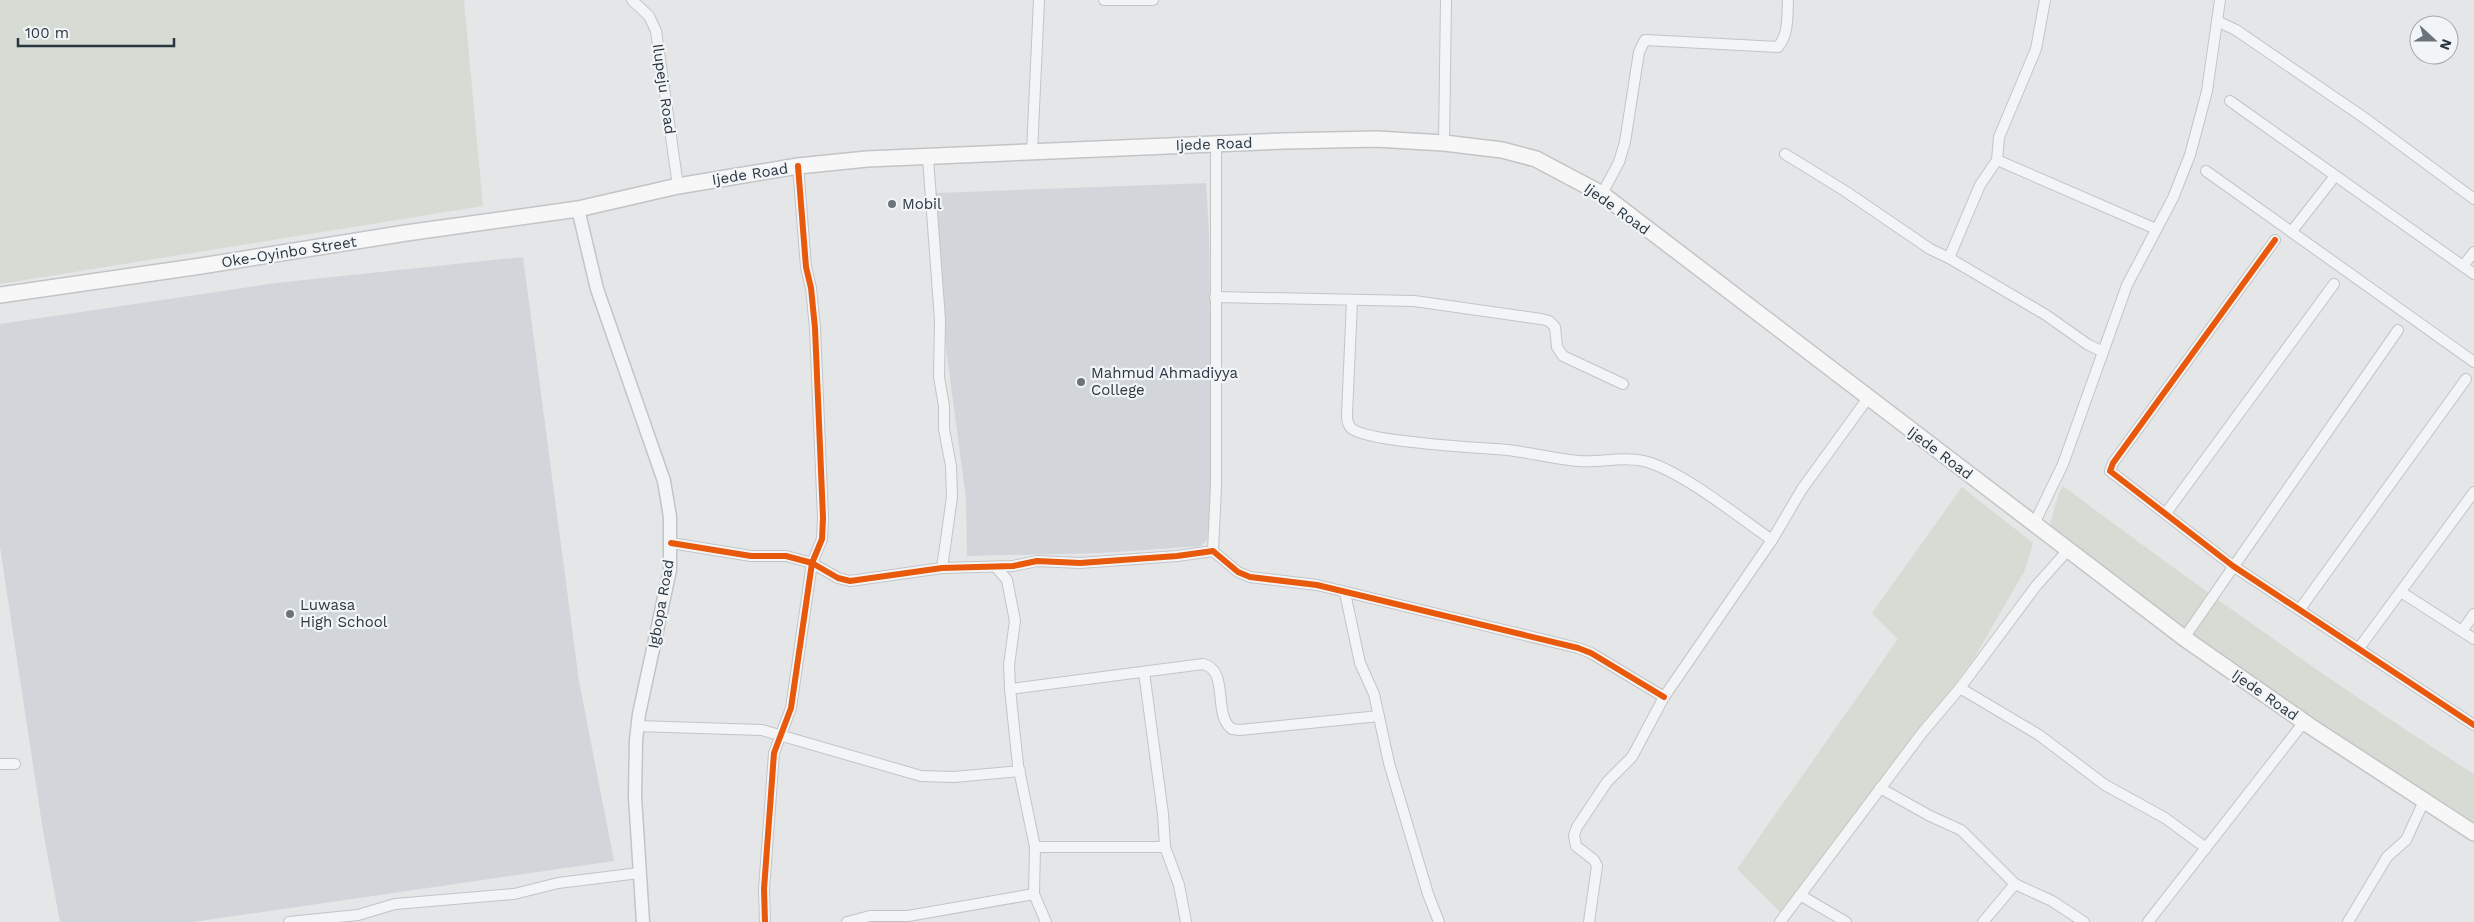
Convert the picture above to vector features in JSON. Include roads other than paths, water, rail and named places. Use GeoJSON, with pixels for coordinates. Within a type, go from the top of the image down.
{"type":"FeatureCollection","features":[{"type":"Feature","properties":{"kind":"main road","name":"Ijede Road"},"geometry":{"type":"LineString","coordinates":[[578,209],[678,186],[798,166],[867,159],[1376,139],[1444,143],[1502,150],[1536,159],[1602,194],[2184,638],[2304,722],[2474,833]]}},
{"type":"Feature","properties":{"kind":"main road","name":"Oke-Oyinbo Street"},"geometry":{"type":"LineString","coordinates":[[0,295],[192,268],[416,231],[578,209]]}},
{"type":"Feature","properties":{"kind":"street","name":"Ilupeju Road"},"geometry":{"type":"LineString","coordinates":[[632,0],[649,16],[656,31],[678,186]]}},
{"type":"Feature","properties":{"kind":"street"},"geometry":{"type":"LineString","coordinates":[[1032,152],[1039,0]]}},
{"type":"Feature","properties":{"kind":"street"},"geometry":{"type":"LineString","coordinates":[[1106,0],[1153,0]]}},
{"type":"Feature","properties":{"kind":"street"},"geometry":{"type":"LineString","coordinates":[[1444,143],[1446,0]]}},
{"type":"Feature","properties":{"kind":"street"},"geometry":{"type":"LineString","coordinates":[[1602,194],[1619,162],[1625,142],[1639,52],[1645,40],[1778,47],[1784,41],[1787,30],[1788,0]]}},
{"type":"Feature","properties":{"kind":"street"},"geometry":{"type":"LineString","coordinates":[[1949,258],[1980,186],[1997,160],[1999,137],[2036,49],[2045,0]]}},
{"type":"Feature","properties":{"kind":"street"},"geometry":{"type":"LineString","coordinates":[[2034,524],[2063,464],[2127,285],[2173,198],[2190,155],[2207,91],[2220,0]]}},
{"type":"Feature","properties":{"kind":"street"},"geometry":{"type":"LineString","coordinates":[[2217,21],[2236,30],[2366,119],[2474,198]]}},
{"type":"Feature","properties":{"kind":"street"},"geometry":{"type":"LineString","coordinates":[[2230,101],[2474,274]]}},
{"type":"Feature","properties":{"kind":"street"},"geometry":{"type":"LineString","coordinates":[[1213,551],[1216,486],[1216,144]]}},
{"type":"Feature","properties":{"kind":"street"},"geometry":{"type":"LineString","coordinates":[[1785,154],[1845,191],[1930,249],[2046,314],[2088,344],[2103,352]]}},
{"type":"Feature","properties":{"kind":"street"},"geometry":{"type":"LineString","coordinates":[[928,158],[940,320],[939,377],[944,406],[944,429],[951,466],[952,497],[942,568]]}},
{"type":"Feature","properties":{"kind":"street"},"geometry":{"type":"LineString","coordinates":[[1997,160],[2156,229]]}},
{"type":"Feature","properties":{"kind":"street"},"geometry":{"type":"LineString","coordinates":[[764,922],[764,889],[774,762],[780,736],[791,708],[812,563],[822,539],[823,518],[815,328],[811,288],[806,267],[798,166]]}},
{"type":"Feature","properties":{"kind":"street"},"geometry":{"type":"LineString","coordinates":[[2206,171],[2474,362]]}},
{"type":"Feature","properties":{"kind":"street"},"geometry":{"type":"LineString","coordinates":[[2292,231],[2335,176]]}},
{"type":"Feature","properties":{"kind":"street","name":"Igbopa Road"},"geometry":{"type":"LineString","coordinates":[[578,209],[597,289],[664,481],[671,544],[670,570],[637,726],[635,797],[643,922]]}},
{"type":"Feature","properties":{"kind":"street"},"geometry":{"type":"LineString","coordinates":[[2275,240],[2113,463],[2110,471],[2114,476],[2166,513],[2233,566],[2474,725]]}},
{"type":"Feature","properties":{"kind":"street"},"geometry":{"type":"LineString","coordinates":[[2463,266],[2474,252]]}},
{"type":"Feature","properties":{"kind":"street"},"geometry":{"type":"LineString","coordinates":[[2166,513],[2334,284]]}},
{"type":"Feature","properties":{"kind":"street"},"geometry":{"type":"LineString","coordinates":[[1216,297],[1414,301],[1541,319],[1549,321],[1555,327],[1556,347],[1563,356],[1623,384]]}},
{"type":"Feature","properties":{"kind":"street"},"geometry":{"type":"LineString","coordinates":[[1352,301],[1347,414],[1347,422],[1351,428],[1367,435],[1462,448],[1507,450],[1579,461],[1628,459],[1644,461],[1674,474],[1772,540]]}},
{"type":"Feature","properties":{"kind":"street"},"geometry":{"type":"LineString","coordinates":[[2184,638],[2398,330]]}},
{"type":"Feature","properties":{"kind":"street"},"geometry":{"type":"LineString","coordinates":[[2300,609],[2466,379]]}},
{"type":"Feature","properties":{"kind":"street"},"geometry":{"type":"LineString","coordinates":[[1589,922],[1597,866],[1594,860],[1576,846],[1574,835],[1607,782],[1636,751],[1664,697],[1772,540],[1802,489],[1868,398]]}},
{"type":"Feature","properties":{"kind":"street"},"geometry":{"type":"LineString","coordinates":[[2359,648],[2474,492]]}},
{"type":"Feature","properties":{"kind":"street"},"geometry":{"type":"LineString","coordinates":[[671,544],[751,556],[786,556],[812,563],[838,578],[850,581],[942,568],[1013,566],[1037,561],[1080,563],[1177,556],[1213,551],[1234,568],[1250,577],[1317,584],[1345,593],[1578,648],[1591,653],[1664,697]]}},
{"type":"Feature","properties":{"kind":"street"},"geometry":{"type":"LineString","coordinates":[[1780,922],[1922,733],[1960,688],[2036,586],[2068,550]]}},
{"type":"Feature","properties":{"kind":"street"},"geometry":{"type":"LineString","coordinates":[[1007,580],[1013,566]]}},
{"type":"Feature","properties":{"kind":"street"},"geometry":{"type":"LineString","coordinates":[[996,567],[1007,580],[1015,621],[1009,665],[1010,689],[1020,770],[1035,847],[1034,894],[1046,922]]}},
{"type":"Feature","properties":{"kind":"street"},"geometry":{"type":"LineString","coordinates":[[2401,592],[2474,639]]}},
{"type":"Feature","properties":{"kind":"street"},"geometry":{"type":"LineString","coordinates":[[1345,593],[1360,663],[1374,694],[1389,763],[1428,894],[1439,922]]}},
{"type":"Feature","properties":{"kind":"street"},"geometry":{"type":"LineString","coordinates":[[2462,631],[2474,614]]}},
{"type":"Feature","properties":{"kind":"street"},"geometry":{"type":"LineString","coordinates":[[1010,689],[1208,666],[1217,677],[1224,720],[1232,728],[1240,730],[1379,716]]}},
{"type":"Feature","properties":{"kind":"street"},"geometry":{"type":"LineString","coordinates":[[1144,672],[1163,814],[1164,847],[1179,885],[1186,922]]}},
{"type":"Feature","properties":{"kind":"street"},"geometry":{"type":"LineString","coordinates":[[1960,688],[2039,735],[2105,785],[2165,818],[2206,848]]}},
{"type":"Feature","properties":{"kind":"street"},"geometry":{"type":"LineString","coordinates":[[2148,922],[2304,722]]}},
{"type":"Feature","properties":{"kind":"street"},"geometry":{"type":"LineString","coordinates":[[637,726],[762,730],[922,776],[954,778],[1020,770]]}},
{"type":"Feature","properties":{"kind":"street"},"geometry":{"type":"LineString","coordinates":[[0,764],[15,764]]}},
{"type":"Feature","properties":{"kind":"street"},"geometry":{"type":"LineString","coordinates":[[1880,788],[1930,816],[1961,830],[2015,884],[2052,901],[2084,922]]}},
{"type":"Feature","properties":{"kind":"street"},"geometry":{"type":"LineString","coordinates":[[2348,922],[2387,857],[2406,840],[2424,801]]}},
{"type":"Feature","properties":{"kind":"street"},"geometry":{"type":"LineString","coordinates":[[1035,847],[1164,847]]}},
{"type":"Feature","properties":{"kind":"street"},"geometry":{"type":"LineString","coordinates":[[288,922],[358,915],[395,904],[514,894],[558,883],[639,873]]}},
{"type":"Feature","properties":{"kind":"street"},"geometry":{"type":"LineString","coordinates":[[1983,922],[2015,884]]}},
{"type":"Feature","properties":{"kind":"street"},"geometry":{"type":"LineString","coordinates":[[847,922],[870,916],[909,919],[1034,894]]}},
{"type":"Feature","properties":{"kind":"street"},"geometry":{"type":"LineString","coordinates":[[1800,895],[1846,922]]}},
{"type":"Feature","properties":{"kind":"place","name":"Mobil"},"geometry":{"type":"Point","coordinates":[892,204]}},
{"type":"Feature","properties":{"kind":"place","name":"Mahmud Ahmadiyya College"},"geometry":{"type":"Point","coordinates":[1081,382]}},
{"type":"Feature","properties":{"kind":"place","name":"Luwasa High School"},"geometry":{"type":"Point","coordinates":[290,614]}}]}
